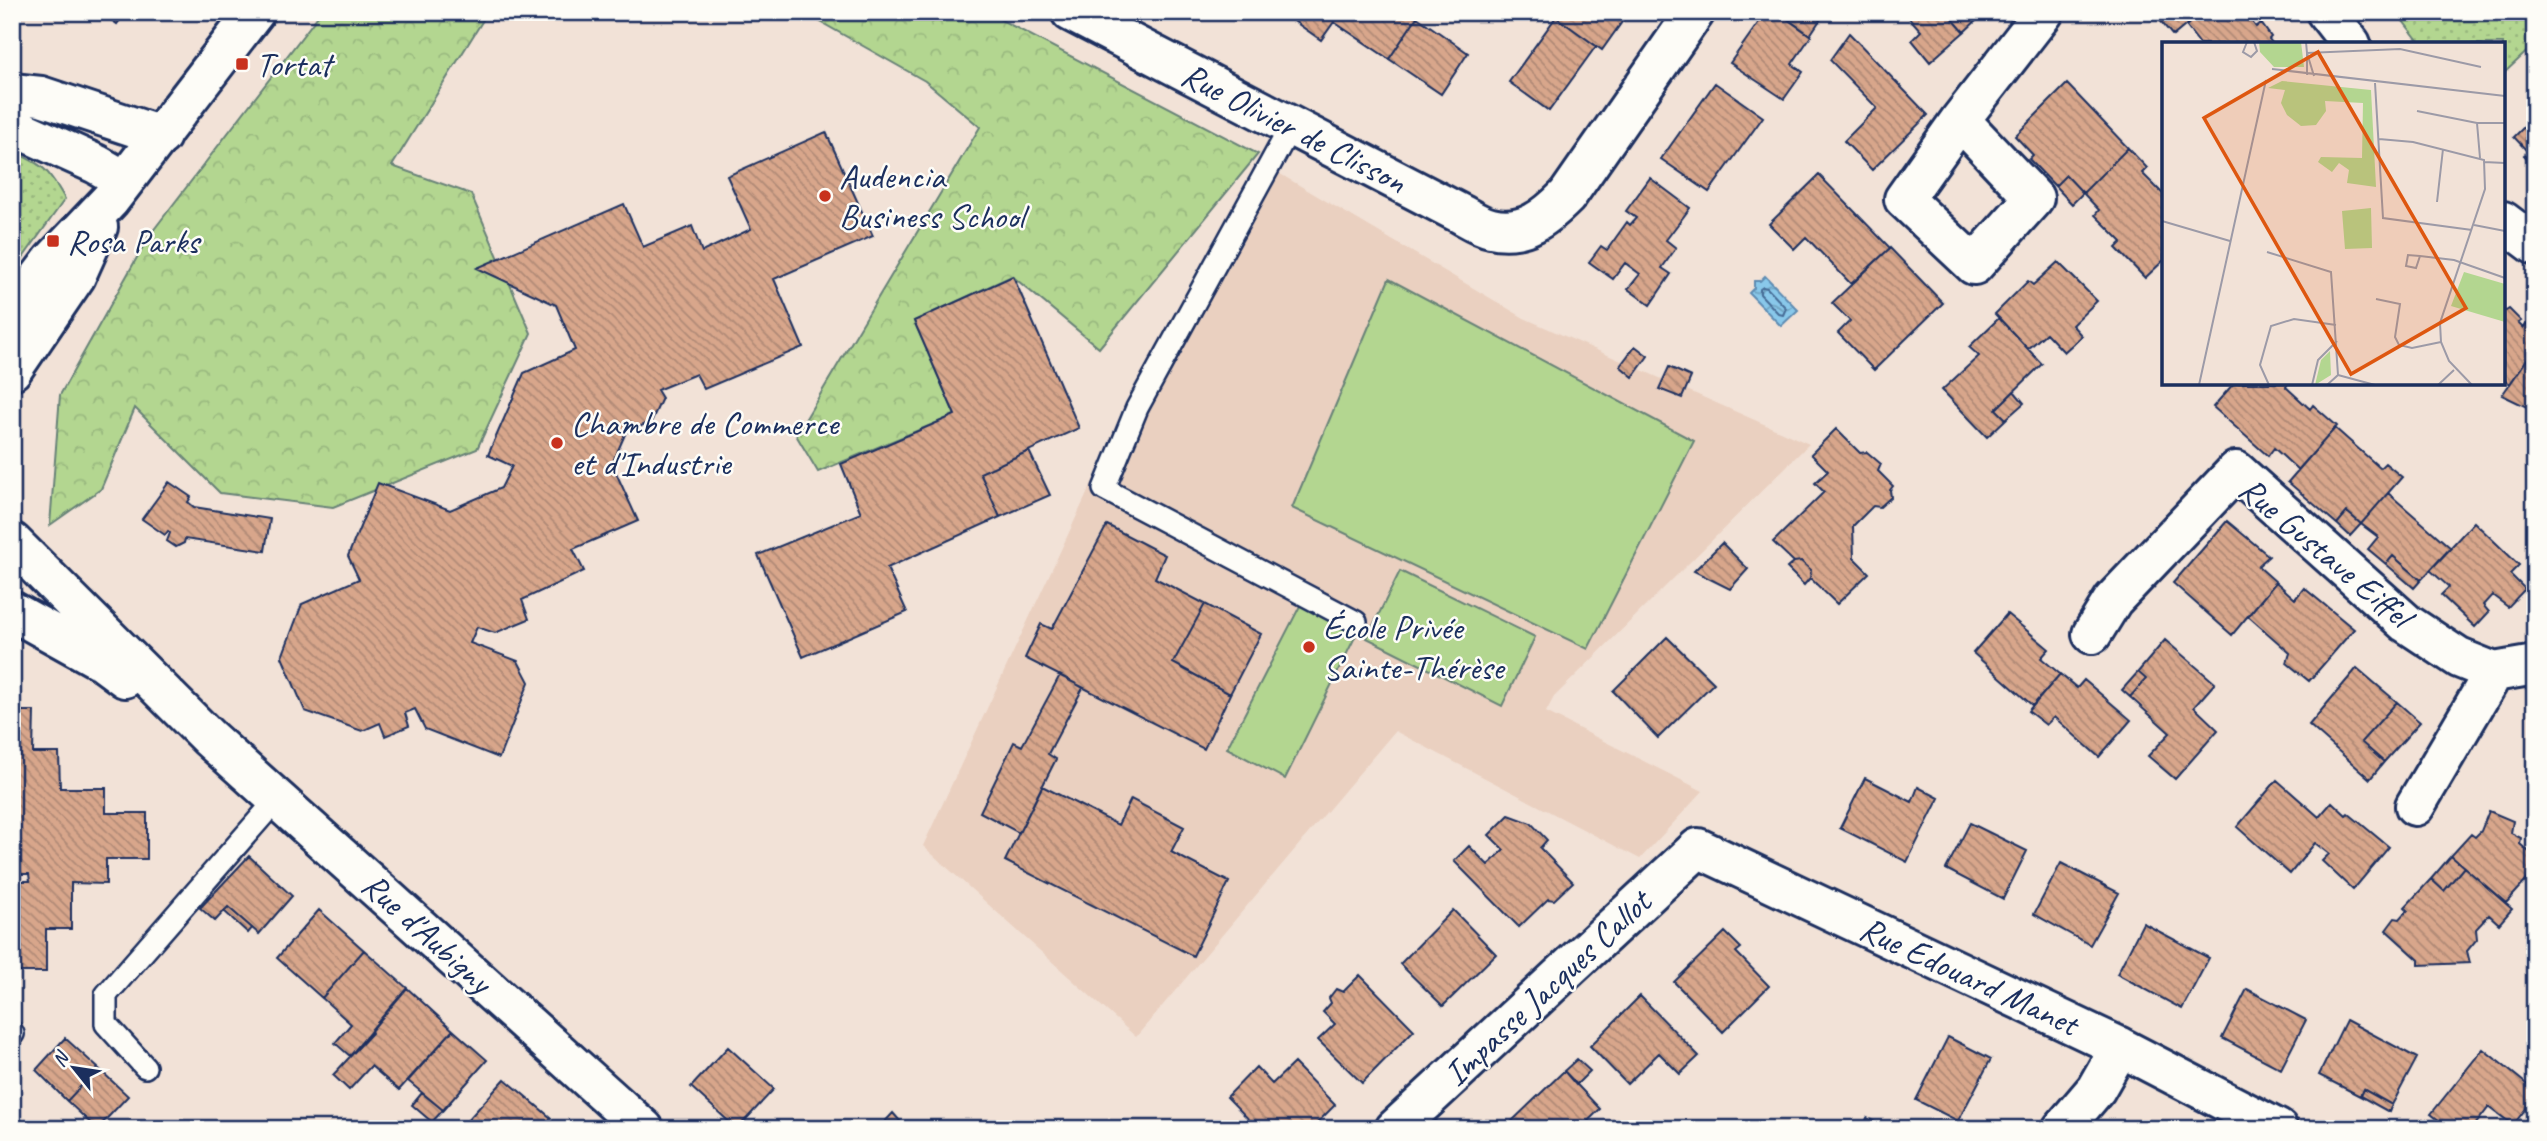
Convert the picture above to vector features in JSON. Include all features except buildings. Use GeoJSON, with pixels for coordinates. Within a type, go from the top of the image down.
{"type":"FeatureCollection","features":[{"type":"Feature","properties":{"kind":"street"},"geometry":{"type":"LineString","coordinates":[[12,314],[52,261],[117,190],[161,136],[255,12]]}},
{"type":"Feature","properties":{"kind":"street","name":"Rue Olivier de Clisson"},"geometry":{"type":"LineString","coordinates":[[1071,12],[1491,228],[1521,229],[1546,218],[1567,196],[1695,12]]}},
{"type":"Feature","properties":{"kind":"street"},"geometry":{"type":"LineString","coordinates":[[1960,120],[2043,12]]}},
{"type":"Feature","properties":{"kind":"street"},"geometry":{"type":"LineString","coordinates":[[2326,12],[2349,42]]}},
{"type":"Feature","properties":{"kind":"street"},"geometry":{"type":"LineString","coordinates":[[12,93],[41,96],[161,136]]}},
{"type":"Feature","properties":{"kind":"street"},"geometry":{"type":"LineString","coordinates":[[12,124],[96,164],[117,190]]}},
{"type":"Feature","properties":{"kind":"street"},"geometry":{"type":"LineString","coordinates":[[12,370],[76,276],[117,190]]}},
{"type":"Feature","properties":{"kind":"street"},"geometry":{"type":"LineString","coordinates":[[2505,222],[2535,244]]}},
{"type":"Feature","properties":{"kind":"street","name":"Rue Gustave Eiffel"},"geometry":{"type":"LineString","coordinates":[[2092,634],[2113,600],[2236,471],[2406,623],[2459,658],[2494,672]]}},
{"type":"Feature","properties":{"kind":"street","name":"Rue d'Aubigny"},"geometry":{"type":"LineString","coordinates":[[12,542],[209,738],[644,1129]]}},
{"type":"Feature","properties":{"kind":"street","name":"Rue d'Aubigny"},"geometry":{"type":"LineString","coordinates":[[12,611],[102,662],[209,738]]}},
{"type":"Feature","properties":{"kind":"street"},"geometry":{"type":"LineString","coordinates":[[2415,806],[2494,672],[2535,665]]}},
{"type":"Feature","properties":{"kind":"street","name":"Rue Edouard Manet"},"geometry":{"type":"LineString","coordinates":[[1698,848],[2120,1047],[2240,1118],[2278,1129]]}},
{"type":"Feature","properties":{"kind":"street","name":"Impasse Jacques Callot"},"geometry":{"type":"LineString","coordinates":[[1395,1129],[1698,848]]}},
{"type":"Feature","properties":{"kind":"street"},"geometry":{"type":"LineString","coordinates":[[2062,1129],[2096,1089],[2120,1047]]}},
{"type":"Feature","properties":{"kind":"lane"},"geometry":{"type":"LineString","coordinates":[[1291,126],[1137,408],[1104,489],[1356,622]]}},
{"type":"Feature","properties":{"kind":"lane"},"geometry":{"type":"LineString","coordinates":[[145,1067],[106,1024],[106,995],[277,799]]}},
{"type":"Feature","properties":{"kind":"shaded area","name":"École Privée Sainte-Thérèse"},"geometry":{"type":"Polygon","coordinates":[[[1260,162],[1524,318],[1809,444],[1554,697],[1546,712],[1703,791],[1640,859],[1395,731],[1136,1037],[923,846],[1133,395],[1260,162]]]}},
{"type":"Feature","properties":{"kind":"green space"},"geometry":{"type":"Polygon","coordinates":[[[321,12],[488,12],[392,166],[471,194],[531,333],[477,449],[333,507],[220,493],[135,408],[101,489],[50,525],[60,395],[149,236],[321,12]]]}},
{"type":"Feature","properties":{"kind":"green space"},"geometry":{"type":"Polygon","coordinates":[[[803,12],[986,12],[1258,154],[1099,348],[1012,276],[914,321],[955,415],[818,472],[796,435],[980,127],[925,81],[803,12]]]}},
{"type":"Feature","properties":{"kind":"green space"},"geometry":{"type":"Polygon","coordinates":[[[2396,12],[2535,12],[2535,44],[2505,72],[2505,42],[2419,42],[2396,12]]]}},
{"type":"Feature","properties":{"kind":"green space"},"geometry":{"type":"Polygon","coordinates":[[[12,151],[44,169],[65,199],[12,273],[12,151]]]}},
{"type":"Feature","properties":{"kind":"green space"},"geometry":{"type":"Polygon","coordinates":[[[1389,279],[1694,441],[1588,649],[1292,508],[1389,279]]]}},
{"type":"Feature","properties":{"kind":"green space"},"geometry":{"type":"Polygon","coordinates":[[[1400,571],[1535,637],[1502,706],[1367,638],[1400,571]]]}},
{"type":"Feature","properties":{"kind":"green space"},"geometry":{"type":"Polygon","coordinates":[[[1304,598],[1360,627],[1285,779],[1227,748],[1304,598]]]}},
{"type":"Feature","properties":{"kind":"water"},"geometry":{"type":"Polygon","coordinates":[[[1765,276],[1798,310],[1781,326],[1749,293],[1754,288],[1754,281],[1760,281],[1765,276]]]}},
{"type":"Feature","properties":{"kind":"place","name":"Tortat"},"geometry":{"type":"Point","coordinates":[242,64]}},
{"type":"Feature","properties":{"kind":"place","name":"Audencia Business School"},"geometry":{"type":"Point","coordinates":[825,196]}},
{"type":"Feature","properties":{"kind":"place","name":"Rosa Parks"},"geometry":{"type":"Point","coordinates":[53,241]}},
{"type":"Feature","properties":{"kind":"place","name":"Chambre de Commerce et d'Industrie"},"geometry":{"type":"Point","coordinates":[557,443]}},
{"type":"Feature","properties":{"kind":"place","name":"École Privée Sainte-Thérèse"},"geometry":{"type":"Point","coordinates":[1309,647]}}]}
